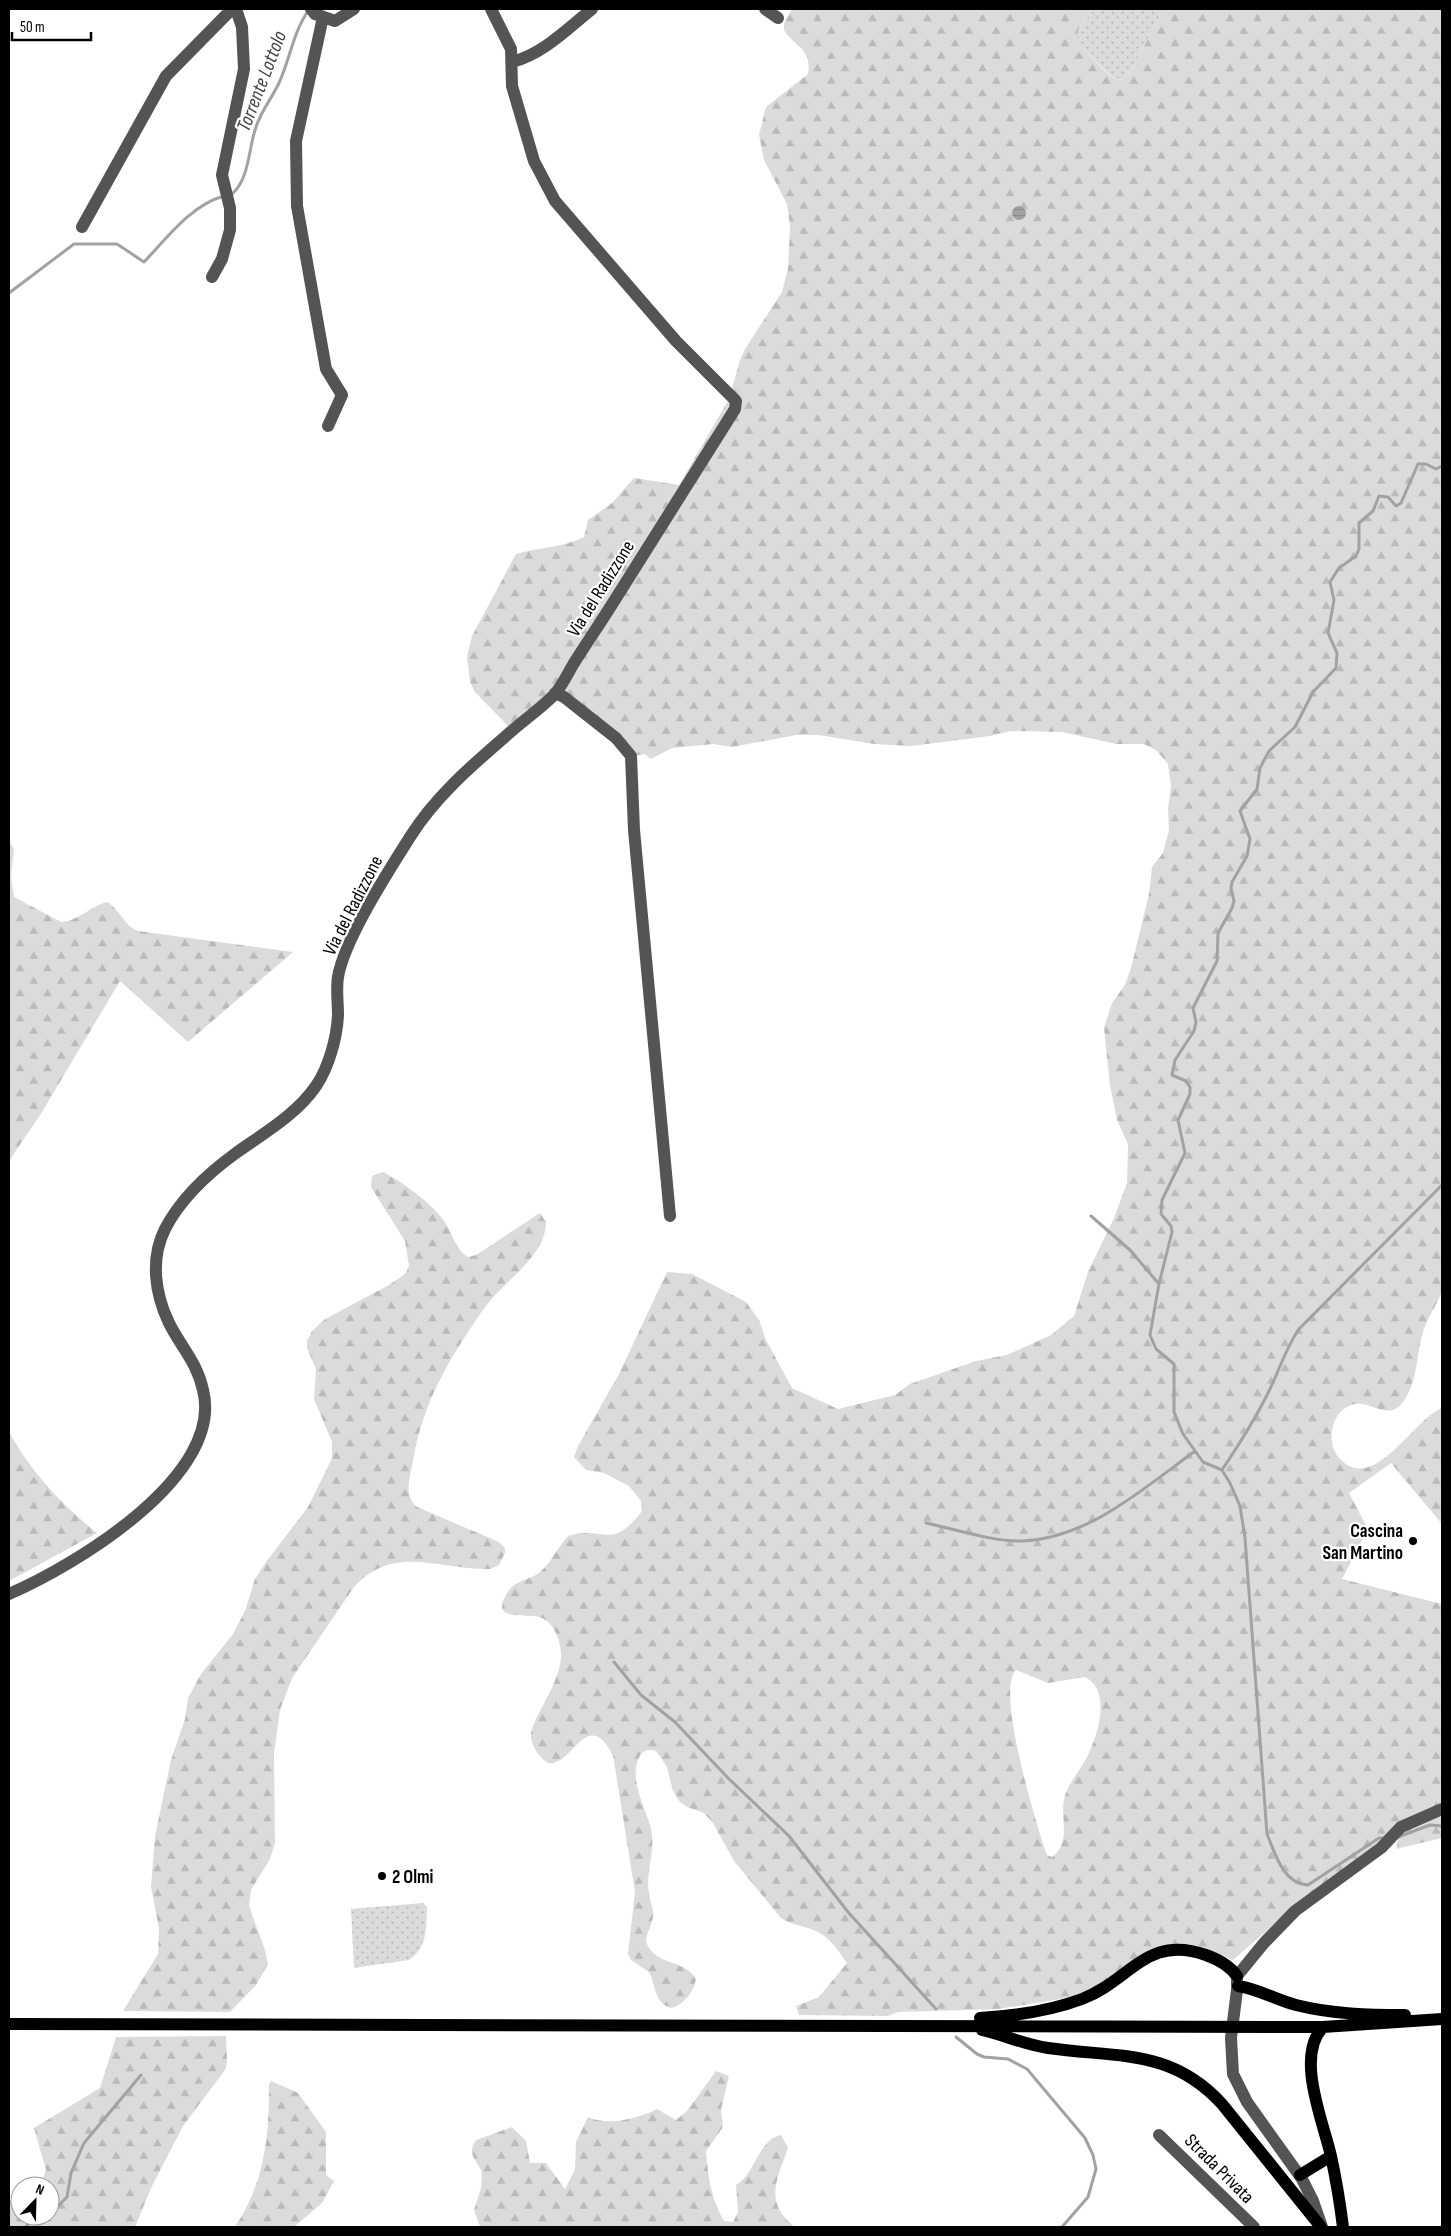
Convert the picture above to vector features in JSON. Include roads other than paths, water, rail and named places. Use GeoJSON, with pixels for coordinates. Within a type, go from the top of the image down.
{"type":"FeatureCollection","features":[{"type":"Feature","properties":{"kind":"main road"},"geometry":{"type":"LineString","coordinates":[[895,2025],[906,2018],[1003,2016],[1068,2004],[1101,1990],[1154,1954],[1168,1948],[1208,1956],[1228,1966],[1237,1981],[1292,2004],[1315,2009],[1398,2015],[1442,2014]]}},
{"type":"Feature","properties":{"kind":"main road"},"geometry":{"type":"LineString","coordinates":[[9,2024],[1323,2026],[1442,2018]]}},
{"type":"Feature","properties":{"kind":"main road"},"geometry":{"type":"LineString","coordinates":[[957,2025],[1044,2048],[1145,2058],[1166,2064],[1190,2076],[1205,2086],[1222,2104],[1321,2227]]}},
{"type":"Feature","properties":{"kind":"main road"},"geometry":{"type":"LineString","coordinates":[[1323,2026],[1312,2046],[1311,2068],[1331,2156],[1343,2227]]}},
{"type":"Feature","properties":{"kind":"main road"},"geometry":{"type":"LineString","coordinates":[[1300,2175],[1331,2156]]}},
{"type":"Feature","properties":{"kind":"street"},"geometry":{"type":"LineString","coordinates":[[82,227],[166,76],[232,9]]}},
{"type":"Feature","properties":{"kind":"street"},"geometry":{"type":"LineString","coordinates":[[212,277],[222,259],[230,230],[230,208],[222,175],[244,69],[242,27],[236,9]]}},
{"type":"Feature","properties":{"kind":"street"},"geometry":{"type":"LineString","coordinates":[[328,426],[342,395],[326,369],[322,350],[314,295],[297,206],[296,140],[316,13],[335,21],[354,9]]}},
{"type":"Feature","properties":{"kind":"street"},"geometry":{"type":"LineString","coordinates":[[491,9],[511,49],[512,62],[526,58],[541,49],[592,9]]}},
{"type":"Feature","properties":{"kind":"street"},"geometry":{"type":"LineString","coordinates":[[764,9],[778,18]]}},
{"type":"Feature","properties":{"kind":"street","name":"Via del Radizzone"},"geometry":{"type":"LineString","coordinates":[[9,1594],[73,1562],[105,1541],[165,1489],[184,1465],[205,1421],[206,1402],[193,1360],[170,1324],[156,1283],[158,1245],[164,1231],[177,1208],[192,1189],[232,1155],[276,1125],[305,1099],[317,1084],[326,1067],[337,1026],[338,977],[342,964],[356,930],[409,838],[430,810],[472,766],[555,693],[735,409],[736,400],[676,341],[555,201],[534,161],[512,86],[512,62]]}},
{"type":"Feature","properties":{"kind":"street"},"geometry":{"type":"LineString","coordinates":[[555,693],[564,697],[616,738],[631,756],[634,830],[670,1216]]}},
{"type":"Feature","properties":{"kind":"street"},"geometry":{"type":"LineString","coordinates":[[1321,2227],[1311,2195],[1300,2175],[1247,2102],[1233,2074],[1230,2038],[1237,1981],[1264,1942],[1295,1911],[1381,1848],[1397,1831],[1442,1809]]}},
{"type":"Feature","properties":{"kind":"street","name":"Strada Privata"},"geometry":{"type":"LineString","coordinates":[[1159,2135],[1254,2227]]}},
{"type":"Feature","properties":{"kind":"waterway","name":"Torrente Lottolo"},"geometry":{"type":"LineString","coordinates":[[231,195],[242,181],[258,121],[279,83],[295,37],[308,11]]}},
{"type":"Feature","properties":{"kind":"waterway","name":"Torrente Lottolo"},"geometry":{"type":"LineString","coordinates":[[9,293],[74,244],[117,244],[144,262],[180,223],[212,200],[224,196]]}},
{"type":"Feature","properties":{"kind":"waterway"},"geometry":{"type":"LineString","coordinates":[[1091,1216],[1130,1250],[1159,1284],[1172,1232],[1171,1226],[1161,1214],[1162,1200],[1185,1153],[1178,1120],[1190,1094],[1190,1087],[1186,1081],[1172,1075],[1175,1060],[1194,1031],[1196,1022],[1193,1008],[1217,961],[1218,933],[1234,901],[1231,888],[1232,882],[1247,856],[1250,839],[1240,811],[1257,789],[1260,768],[1269,751],[1295,727],[1313,692],[1336,668],[1337,653],[1328,633],[1334,600],[1330,582],[1339,568],[1356,556],[1359,549],[1359,523],[1373,511],[1379,496],[1388,497],[1396,506],[1401,503],[1418,464],[1426,464],[1436,469],[1442,466]]}},
{"type":"Feature","properties":{"kind":"waterway"},"geometry":{"type":"LineString","coordinates":[[1222,1470],[1262,1405],[1289,1345],[1299,1329],[1442,1185]]}},
{"type":"Feature","properties":{"kind":"waterway"},"geometry":{"type":"LineString","coordinates":[[1159,1284],[1150,1335],[1156,1349],[1174,1364],[1174,1412],[1183,1434],[1203,1462],[1222,1470],[1240,1506],[1245,1538],[1267,1834],[1273,1850],[1286,1873],[1299,1883],[1308,1885],[1379,1838],[1384,1838]]}},
{"type":"Feature","properties":{"kind":"waterway"},"geometry":{"type":"LineString","coordinates":[[926,1523],[974,1535],[1011,1541],[1047,1538],[1071,1531],[1115,1509],[1195,1451]]}},
{"type":"Feature","properties":{"kind":"waterway"},"geometry":{"type":"LineString","coordinates":[[614,1662],[641,1695],[675,1722],[729,1779],[789,1836],[848,1912],[936,2009]]}},
{"type":"Feature","properties":{"kind":"waterway"},"geometry":{"type":"LineString","coordinates":[[1398,1837],[1430,1825],[1442,1826]]}},
{"type":"Feature","properties":{"kind":"waterway"},"geometry":{"type":"LineString","coordinates":[[956,2037],[977,2054],[984,2057],[1008,2059],[1027,2069],[1085,2138],[1093,2155],[1096,2169],[1088,2197],[1062,2227]]}},
{"type":"Feature","properties":{"kind":"waterway"},"geometry":{"type":"LineString","coordinates":[[60,2204],[67,2197],[71,2173],[84,2143],[141,2075]]}},
{"type":"Feature","properties":{"kind":"place","name":"Cascina San Martino"},"geometry":{"type":"Point","coordinates":[1413,1541]}},
{"type":"Feature","properties":{"kind":"place","name":"2 Olmi"},"geometry":{"type":"Point","coordinates":[382,1876]}}]}
